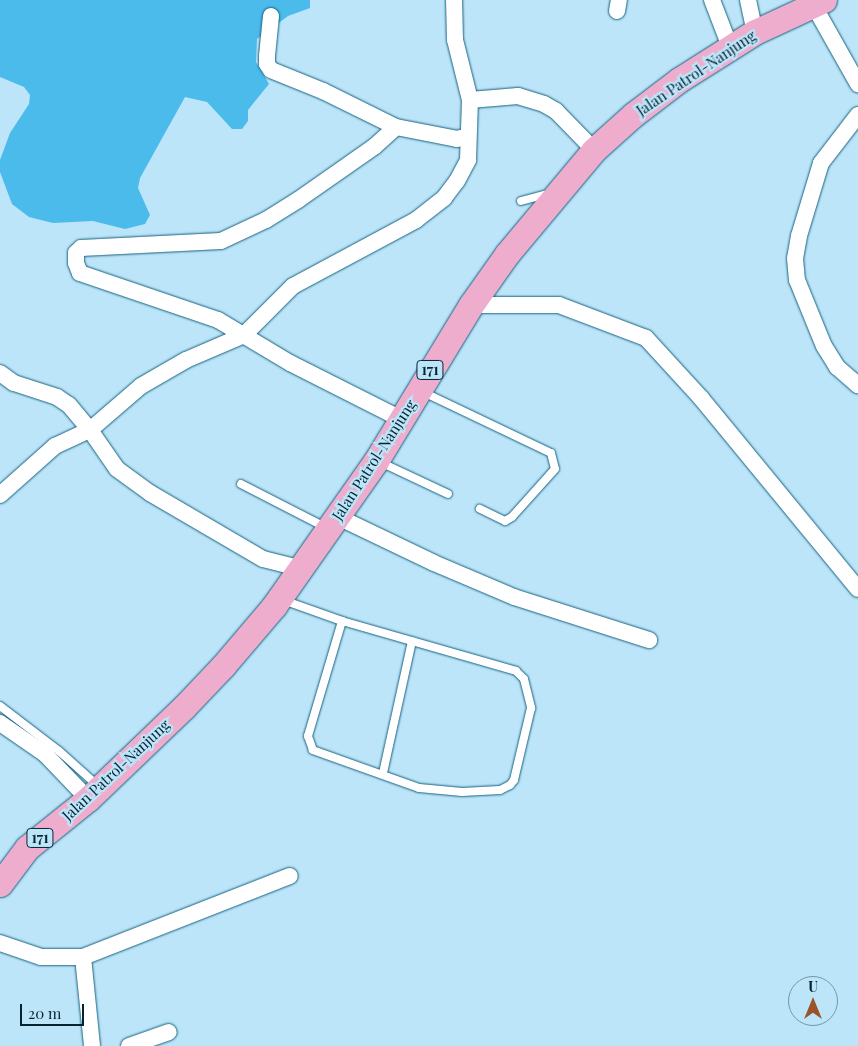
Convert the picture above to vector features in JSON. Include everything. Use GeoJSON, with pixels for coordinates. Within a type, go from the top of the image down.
{"type":"FeatureCollection","features":[{"type":"Feature","properties":{"kind":"main road","name":"Jalan Patrol-Nanjung"},"geometry":{"type":"LineString","coordinates":[[0,884],[28,848],[94,793],[224,666],[279,599],[298,568],[334,523],[376,461],[471,304],[507,254],[594,150],[633,115],[679,80],[755,32],[819,3]]}},
{"type":"Feature","properties":{"kind":"street"},"geometry":{"type":"LineString","coordinates":[[0,496],[55,446],[90,430],[141,386],[186,360],[244,335],[294,286],[416,220],[444,198],[457,181],[468,160],[470,100],[455,40],[454,0]]}},
{"type":"Feature","properties":{"kind":"street"},"geometry":{"type":"LineString","coordinates":[[712,0],[730,47]]}},
{"type":"Feature","properties":{"kind":"street"},"geometry":{"type":"LineString","coordinates":[[748,0],[755,32]]}},
{"type":"Feature","properties":{"kind":"street"},"geometry":{"type":"LineString","coordinates":[[819,3],[858,84]]}},
{"type":"Feature","properties":{"kind":"street"},"geometry":{"type":"LineString","coordinates":[[272,16],[266,56],[267,64],[271,70],[322,91],[396,127],[457,139],[468,136]]}},
{"type":"Feature","properties":{"kind":"street"},"geometry":{"type":"LineString","coordinates":[[470,100],[518,96],[544,104],[556,111],[594,150]]}},
{"type":"Feature","properties":{"kind":"street"},"geometry":{"type":"LineString","coordinates":[[858,115],[821,163],[798,236],[795,258],[798,280],[824,346],[837,367],[858,385]]}},
{"type":"Feature","properties":{"kind":"street"},"geometry":{"type":"LineString","coordinates":[[396,127],[375,146],[298,200],[266,220],[221,241],[81,248],[76,253],[76,263],[80,273],[218,320],[290,363],[401,419]]}},
{"type":"Feature","properties":{"kind":"street"},"geometry":{"type":"LineString","coordinates":[[471,304],[560,305],[646,338],[701,398],[858,589]]}},
{"type":"Feature","properties":{"kind":"street"},"geometry":{"type":"LineString","coordinates":[[0,373],[19,385],[56,397],[69,405],[118,469],[150,493],[263,560],[298,568]]}},
{"type":"Feature","properties":{"kind":"street"},"geometry":{"type":"LineString","coordinates":[[334,523],[514,597],[649,640]]}},
{"type":"Feature","properties":{"kind":"street"},"geometry":{"type":"LineString","coordinates":[[0,723],[45,754],[94,793]]}},
{"type":"Feature","properties":{"kind":"street"},"geometry":{"type":"LineString","coordinates":[[0,943],[42,957],[84,957],[290,876]]}},
{"type":"Feature","properties":{"kind":"street"},"geometry":{"type":"LineString","coordinates":[[84,957],[92,1046]]}},
{"type":"Feature","properties":{"kind":"street"},"geometry":{"type":"LineString","coordinates":[[134,1045],[169,1032]]}},
{"type":"Feature","properties":{"kind":"lane"},"geometry":{"type":"LineString","coordinates":[[521,201],[560,192]]}},
{"type":"Feature","properties":{"kind":"lane"},"geometry":{"type":"LineString","coordinates":[[419,390],[551,453],[555,470],[512,517],[505,521],[480,509]]}},
{"type":"Feature","properties":{"kind":"lane"},"geometry":{"type":"LineString","coordinates":[[376,461],[448,494]]}},
{"type":"Feature","properties":{"kind":"lane"},"geometry":{"type":"LineString","coordinates":[[241,484],[334,523]]}},
{"type":"Feature","properties":{"kind":"lane"},"geometry":{"type":"LineString","coordinates":[[279,599],[342,621],[516,670],[524,679],[532,708],[514,780],[500,790],[462,792],[419,788],[313,750],[308,736],[342,621]]}},
{"type":"Feature","properties":{"kind":"lane"},"geometry":{"type":"LineString","coordinates":[[383,774],[412,641]]}},
{"type":"Feature","properties":{"kind":"lane"},"geometry":{"type":"LineString","coordinates":[[0,706],[59,751],[94,793]]}},
{"type":"Feature","properties":{"kind":"shaded area"},"geometry":{"type":"Polygon","coordinates":[[[0,0],[310,0],[310,8],[288,16],[257,39],[256,62],[269,84],[248,110],[248,121],[242,129],[232,129],[207,102],[185,97],[140,178],[138,188],[150,215],[145,224],[125,229],[93,221],[53,223],[29,217],[12,204],[0,172],[0,160],[10,133],[29,104],[30,95],[24,87],[0,77],[0,0]]]}}]}
